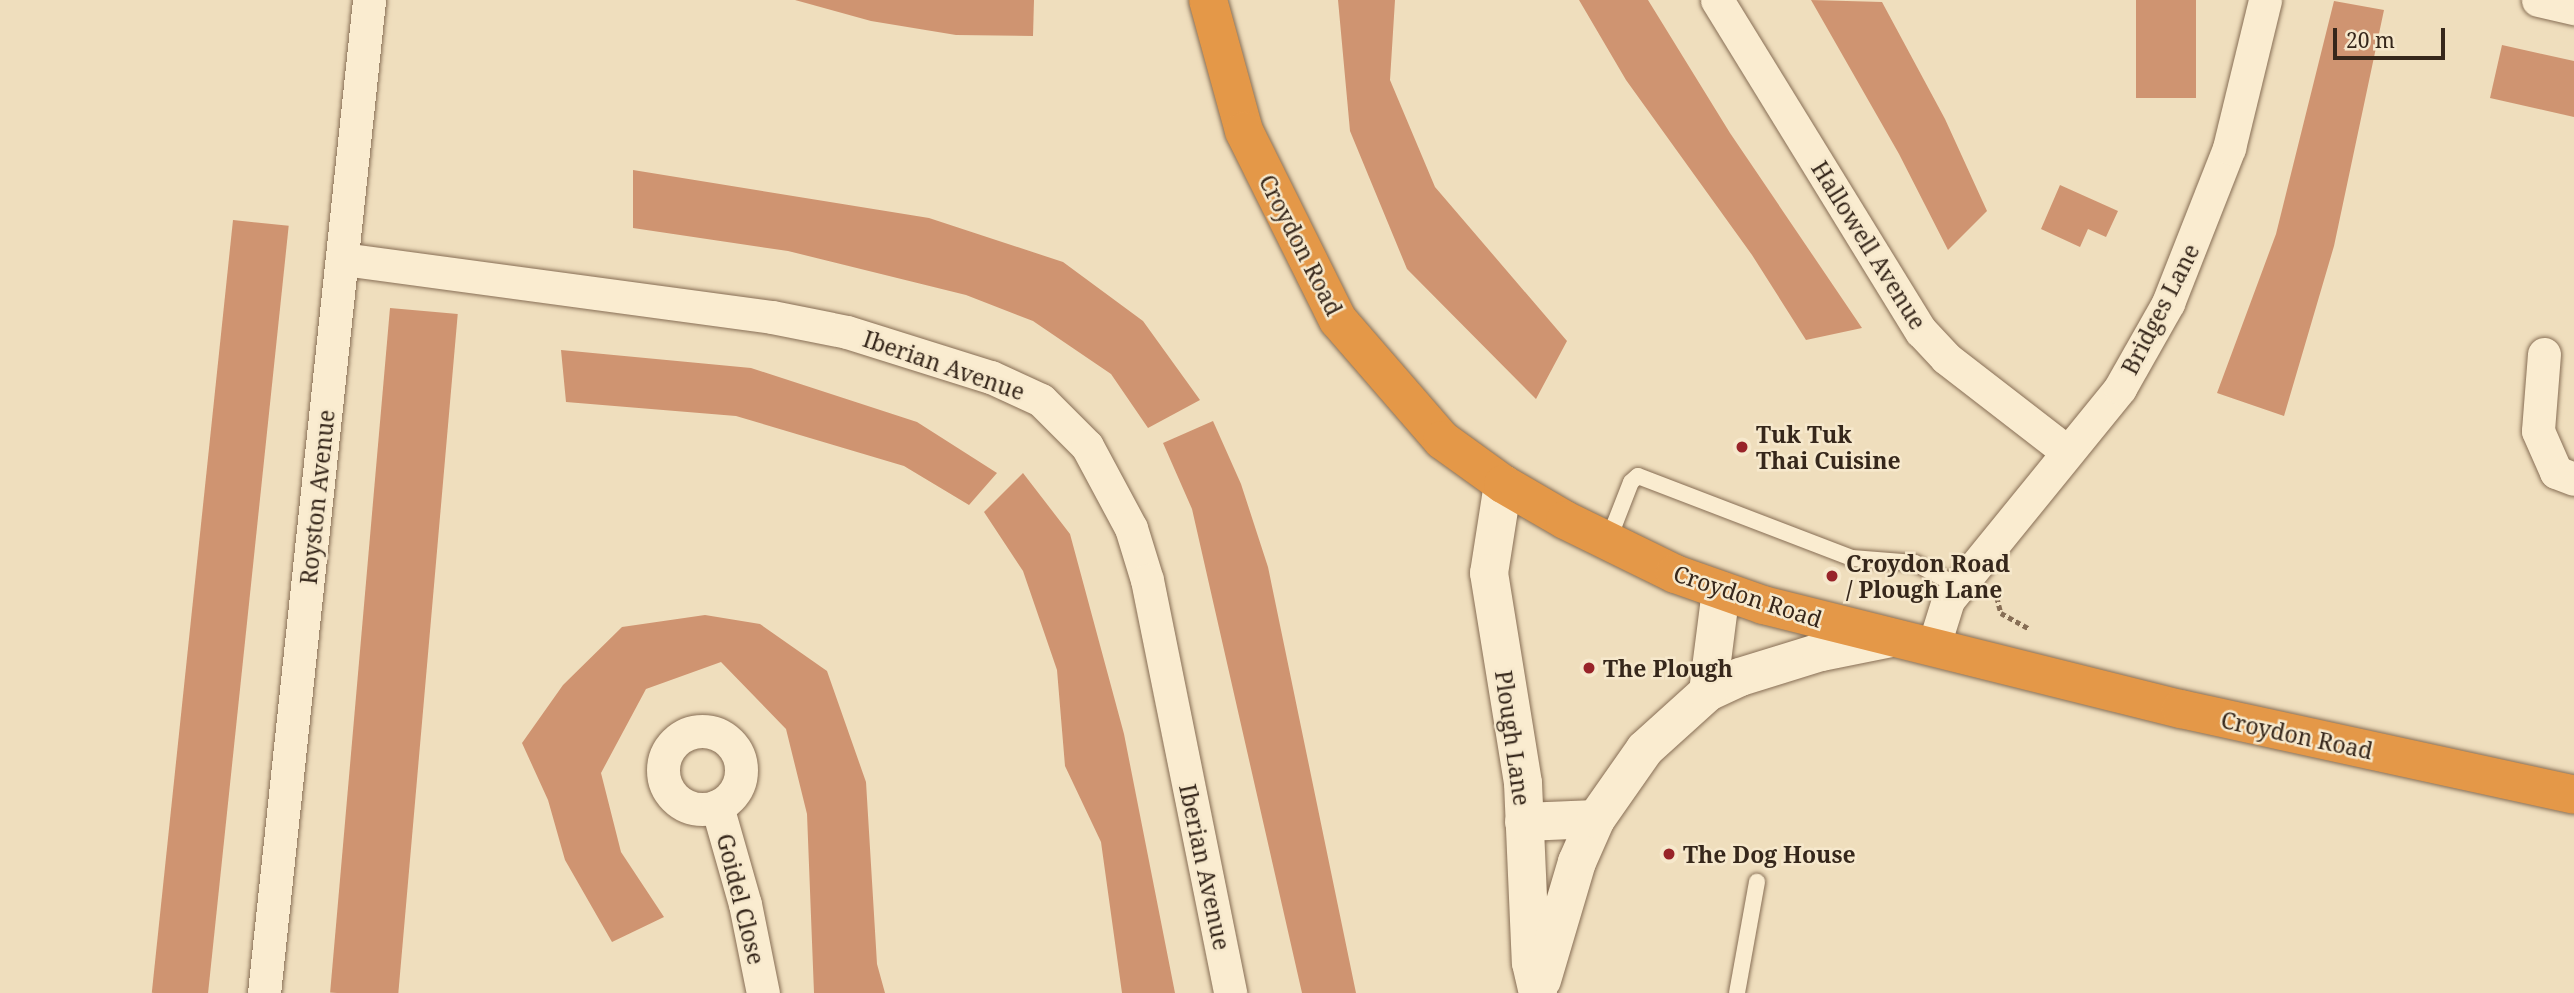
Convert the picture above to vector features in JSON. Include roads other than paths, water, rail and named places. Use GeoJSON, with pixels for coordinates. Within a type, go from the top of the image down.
{"type":"FeatureCollection","features":[{"type":"Feature","properties":{"kind":"highway","name":"Croydon Road"},"geometry":{"type":"LineString","coordinates":[[1208,0],[1244,131],[1338,320],[1442,440],[1503,484],[1607,543],[1721,591],[1891,638],[2181,709],[2574,795]]}},
{"type":"Feature","properties":{"kind":"main road","name":"Plough Lane"},"geometry":{"type":"LineString","coordinates":[[1503,484],[1489,573],[1523,783],[1531,963],[1538,993]]}},
{"type":"Feature","properties":{"kind":"main road"},"geometry":{"type":"LineString","coordinates":[[1708,692],[1721,591]]}},
{"type":"Feature","properties":{"kind":"main road"},"geometry":{"type":"LineString","coordinates":[[1538,993],[1577,862],[1596,820],[1645,749],[1708,692],[1740,677],[1821,652],[1891,638]]}},
{"type":"Feature","properties":{"kind":"main road"},"geometry":{"type":"LineString","coordinates":[[1524,822],[1596,820]]}},
{"type":"Feature","properties":{"kind":"street","name":"Royston Avenue"},"geometry":{"type":"LineString","coordinates":[[264,993],[369,0]]}},
{"type":"Feature","properties":{"kind":"street","name":"Hallowell Avenue"},"geometry":{"type":"LineString","coordinates":[[1717,0],[1921,331],[1946,358],[2065,450]]}},
{"type":"Feature","properties":{"kind":"street","name":"Bridges Lane"},"geometry":{"type":"LineString","coordinates":[[1933,648],[1943,610],[1958,586],[2139,358],[2190,253],[2229,148],[2265,0]]}},
{"type":"Feature","properties":{"kind":"street"},"geometry":{"type":"LineString","coordinates":[[2539,0],[2574,8]]}},
{"type":"Feature","properties":{"kind":"street","name":"Iberian Avenue"},"geometry":{"type":"LineString","coordinates":[[343,258],[744,313],[847,332],[991,377],[1041,400],[1087,446],[1131,528],[1147,580],[1230,993]]}},
{"type":"Feature","properties":{"kind":"street"},"geometry":{"type":"LineString","coordinates":[[2544,354],[2538,431],[2556,472],[2574,479]]}},
{"type":"Feature","properties":{"kind":"street","name":"Goidel Close"},"geometry":{"type":"LineString","coordinates":[[717,806],[745,904],[763,993]]}},
{"type":"Feature","properties":{"kind":"lane"},"geometry":{"type":"LineString","coordinates":[[1607,543],[1631,482],[1639,476],[1852,558],[1915,563],[1958,586]]}},
{"type":"Feature","properties":{"kind":"lane"},"geometry":{"type":"LineString","coordinates":[[1737,993],[1757,882]]}},
{"type":"Feature","properties":{"kind":"place","name":"Tuk Tuk Thai Cuisine"},"geometry":{"type":"Point","coordinates":[1742,447]}},
{"type":"Feature","properties":{"kind":"place","name":"Croydon Road / Plough Lane"},"geometry":{"type":"Point","coordinates":[1832,576]}},
{"type":"Feature","properties":{"kind":"place","name":"The Plough"},"geometry":{"type":"Point","coordinates":[1589,668]}},
{"type":"Feature","properties":{"kind":"place","name":"The Dog House"},"geometry":{"type":"Point","coordinates":[1669,854]}}]}
